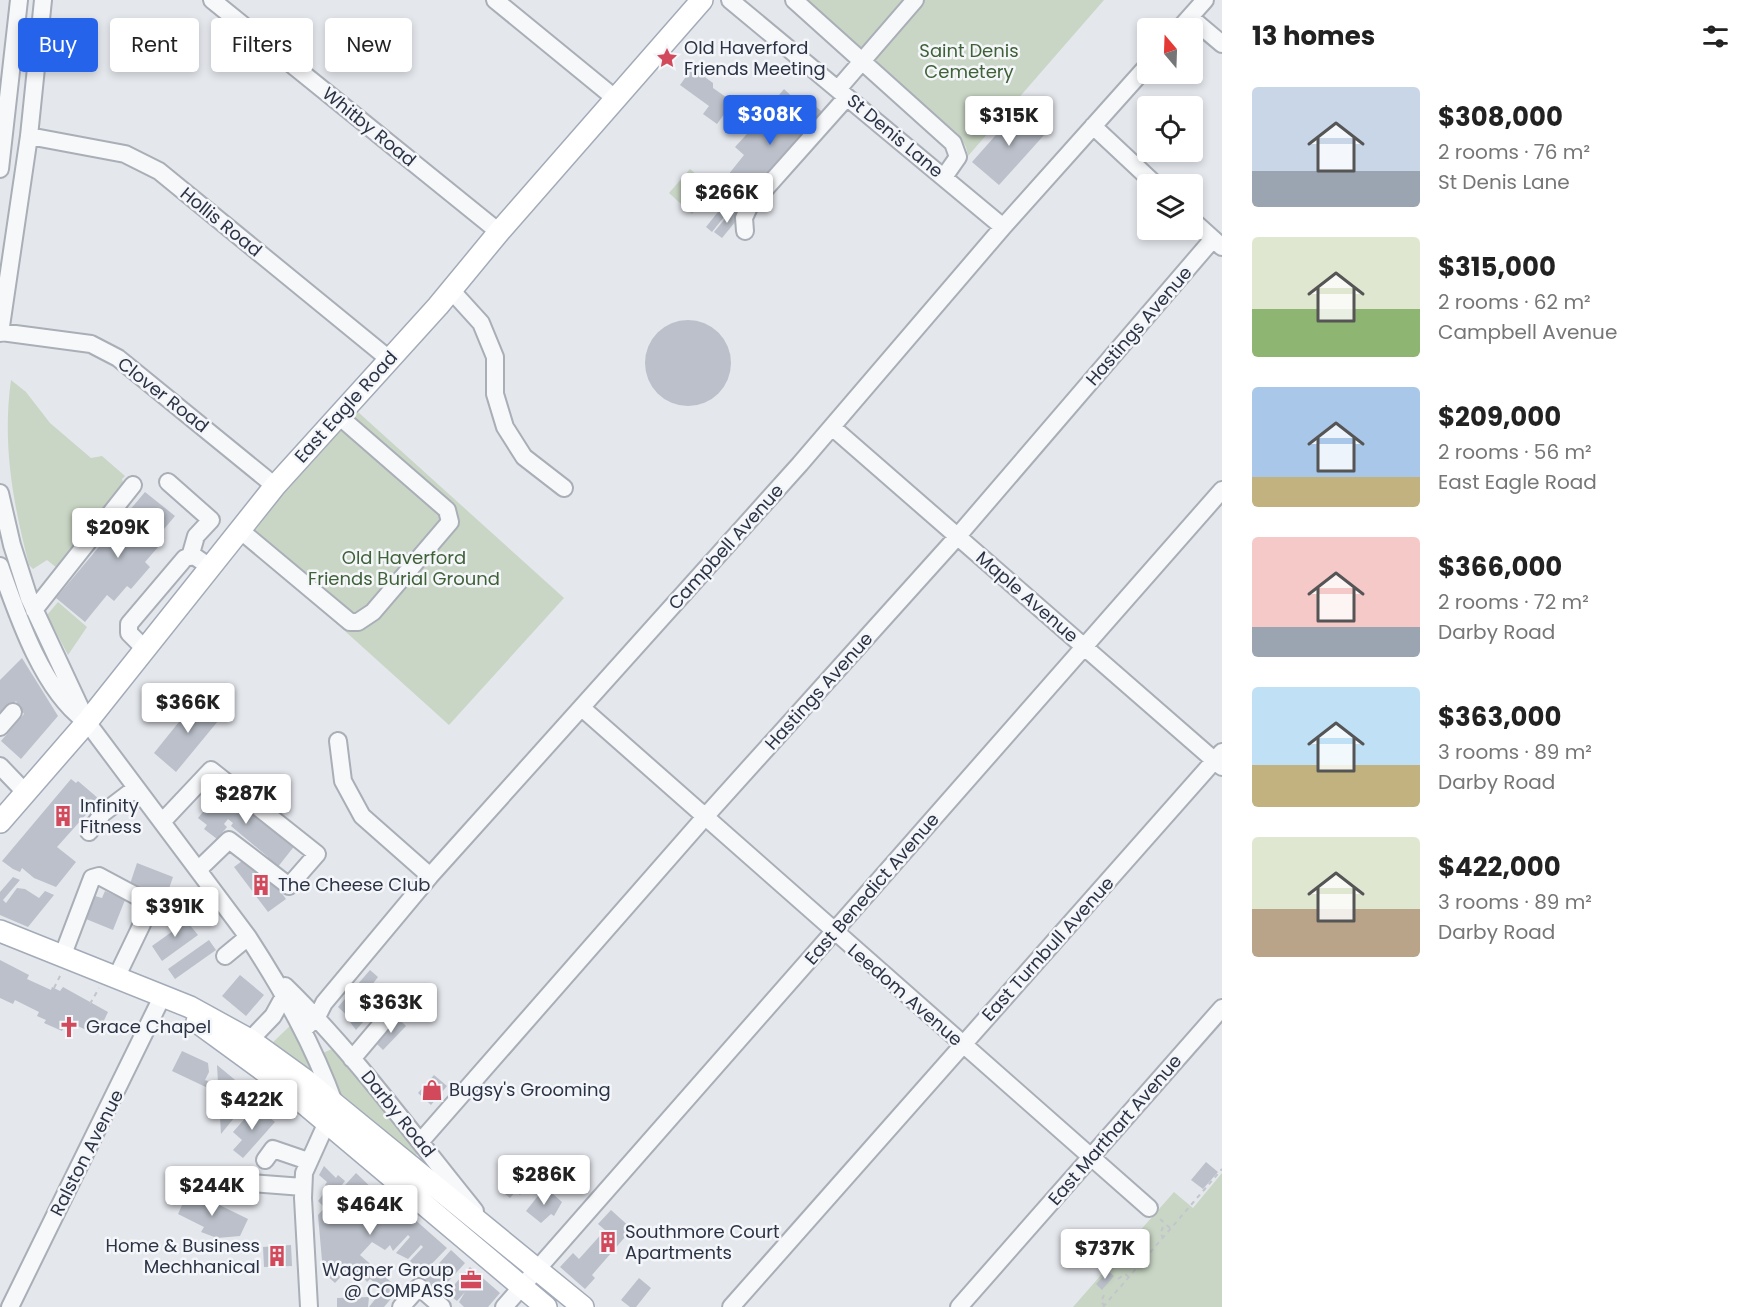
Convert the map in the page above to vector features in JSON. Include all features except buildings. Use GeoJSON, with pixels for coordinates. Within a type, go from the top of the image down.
{"type":"FeatureCollection","features":[{"type":"Feature","properties":{"kind":"main road","name":"East Eagle Road"},"geometry":{"type":"LineString","coordinates":[[0,822],[87,722],[275,486],[340,417],[702,0]]}},
{"type":"Feature","properties":{"kind":"main road"},"geometry":{"type":"LineString","coordinates":[[0,931],[162,998]]}},
{"type":"Feature","properties":{"kind":"main road","name":"Darby Road"},"geometry":{"type":"LineString","coordinates":[[162,998],[275,1079],[331,1115],[495,1235],[582,1307]]}},
{"type":"Feature","properties":{"kind":"main road","name":"Darby Road"},"geometry":{"type":"LineString","coordinates":[[162,998],[190,1007],[250,1040],[304,1079],[352,1144],[546,1307]]}},
{"type":"Feature","properties":{"kind":"street"},"geometry":{"type":"LineString","coordinates":[[0,169],[19,0]]}},
{"type":"Feature","properties":{"kind":"street"},"geometry":{"type":"LineString","coordinates":[[0,332],[29,136],[43,0]]}},
{"type":"Feature","properties":{"kind":"street","name":"Whitby Road"},"geometry":{"type":"LineString","coordinates":[[212,0],[499,232]]}},
{"type":"Feature","properties":{"kind":"street"},"geometry":{"type":"LineString","coordinates":[[495,0],[616,99]]}},
{"type":"Feature","properties":{"kind":"street","name":"St Denis Lane"},"geometry":{"type":"LineString","coordinates":[[730,0],[1003,226]]}},
{"type":"Feature","properties":{"kind":"street"},"geometry":{"type":"LineString","coordinates":[[794,0],[953,143],[958,157],[944,177]]}},
{"type":"Feature","properties":{"kind":"street"},"geometry":{"type":"LineString","coordinates":[[745,231],[744,218],[749,207],[843,93],[864,61],[915,0]]}},
{"type":"Feature","properties":{"kind":"street"},"geometry":{"type":"LineString","coordinates":[[1189,18],[1205,0]]}},
{"type":"Feature","properties":{"kind":"street"},"geometry":{"type":"LineString","coordinates":[[1203,33],[1222,44]]}},
{"type":"Feature","properties":{"kind":"street","name":"Campbell Avenue"},"geometry":{"type":"LineString","coordinates":[[304,1029],[317,1017],[324,1003],[430,876],[832,427],[1003,226],[1137,77]]}},
{"type":"Feature","properties":{"kind":"street"},"geometry":{"type":"LineString","coordinates":[[1094,126],[1144,174]]}},
{"type":"Feature","properties":{"kind":"street","name":"Hollis Road"},"geometry":{"type":"LineString","coordinates":[[29,136],[125,154],[159,171],[389,359]]}},
{"type":"Feature","properties":{"kind":"street"},"geometry":{"type":"LineString","coordinates":[[1203,230],[1218,243]]}},
{"type":"Feature","properties":{"kind":"street","name":"Hastings Avenue"},"geometry":{"type":"LineString","coordinates":[[421,1141],[705,818],[1218,243]]}},
{"type":"Feature","properties":{"kind":"street"},"geometry":{"type":"LineString","coordinates":[[451,290],[481,323],[495,357],[495,394],[505,427],[524,456],[564,488]]}},
{"type":"Feature","properties":{"kind":"street","name":"Clover Road"},"geometry":{"type":"LineString","coordinates":[[0,332],[91,344],[118,358],[275,486]]}},
{"type":"Feature","properties":{"kind":"street"},"geometry":{"type":"LineString","coordinates":[[240,530],[350,622],[358,622],[373,612],[450,522],[450,515],[340,417]]}},
{"type":"Feature","properties":{"kind":"street","name":"Maple Avenue"},"geometry":{"type":"LineString","coordinates":[[832,427],[1083,646],[1220,760]]}},
{"type":"Feature","properties":{"kind":"street"},"geometry":{"type":"LineString","coordinates":[[168,482],[211,519],[196,536],[190,557]]}},
{"type":"Feature","properties":{"kind":"street"},"geometry":{"type":"LineString","coordinates":[[34,610],[133,485]]}},
{"type":"Feature","properties":{"kind":"street","name":"East Benedict Avenue"},"geometry":{"type":"LineString","coordinates":[[504,1307],[1222,490]]}},
{"type":"Feature","properties":{"kind":"street"},"geometry":{"type":"LineString","coordinates":[[0,493],[12,545],[34,610],[87,722]]}},
{"type":"Feature","properties":{"kind":"street"},"geometry":{"type":"LineString","coordinates":[[145,649],[129,633],[129,624],[185,558],[194,556],[210,567]]}},
{"type":"Feature","properties":{"kind":"street"},"geometry":{"type":"LineString","coordinates":[[0,566],[13,604],[43,668],[65,704],[87,722]]}},
{"type":"Feature","properties":{"kind":"street","name":"Leedom Avenue"},"geometry":{"type":"LineString","coordinates":[[582,708],[1149,1209]]}},
{"type":"Feature","properties":{"kind":"street"},"geometry":{"type":"LineString","coordinates":[[0,727],[14,712]]}},
{"type":"Feature","properties":{"kind":"street","name":"Darby Road"},"geometry":{"type":"LineString","coordinates":[[87,722],[248,937],[271,972],[304,1029],[331,1115]]}},
{"type":"Feature","properties":{"kind":"street"},"geometry":{"type":"LineString","coordinates":[[338,741],[343,781],[362,816],[430,876]]}},
{"type":"Feature","properties":{"kind":"street","name":"East Turnbull Avenue"},"geometry":{"type":"LineString","coordinates":[[731,1307],[962,1045],[1220,760]]}},
{"type":"Feature","properties":{"kind":"street"},"geometry":{"type":"LineString","coordinates":[[0,766],[24,792]]}},
{"type":"Feature","properties":{"kind":"street"},"geometry":{"type":"LineString","coordinates":[[162,822],[211,770],[316,854],[289,886],[229,840],[198,870]]}},
{"type":"Feature","properties":{"kind":"street"},"geometry":{"type":"LineString","coordinates":[[89,832],[103,813],[136,788]]}},
{"type":"Feature","properties":{"kind":"street"},"geometry":{"type":"LineString","coordinates":[[62,957],[92,878],[99,876],[142,899],[146,906],[142,924],[116,978]]}},
{"type":"Feature","properties":{"kind":"street"},"geometry":{"type":"LineString","coordinates":[[225,956],[248,937]]}},
{"type":"Feature","properties":{"kind":"street","name":"Darby Road"},"geometry":{"type":"LineString","coordinates":[[271,972],[317,1017],[421,1141],[495,1235]]}},
{"type":"Feature","properties":{"kind":"street"},"geometry":{"type":"LineString","coordinates":[[352,1059],[406,995]]}},
{"type":"Feature","properties":{"kind":"street"},"geometry":{"type":"LineString","coordinates":[[250,1040],[273,1016],[284,996]]}},
{"type":"Feature","properties":{"kind":"street","name":"Ralston Avenue"},"geometry":{"type":"LineString","coordinates":[[10,1307],[162,998]]}},
{"type":"Feature","properties":{"kind":"street","name":"East Marthart Avenue"},"geometry":{"type":"LineString","coordinates":[[959,1307],[1222,1008]]}},
{"type":"Feature","properties":{"kind":"street"},"geometry":{"type":"LineString","coordinates":[[309,1307],[303,1186],[308,1161],[331,1115]]}},
{"type":"Feature","properties":{"kind":"street"},"geometry":{"type":"LineString","coordinates":[[265,1160],[273,1149],[308,1161]]}},
{"type":"Feature","properties":{"kind":"street"},"geometry":{"type":"LineString","coordinates":[[197,1177],[233,1192],[238,1182],[303,1186]]}},
{"type":"Feature","properties":{"kind":"street"},"geometry":{"type":"LineString","coordinates":[[401,1307],[420,1287],[442,1307]]}},
{"type":"Feature","properties":{"kind":"path"},"geometry":{"type":"LineString","coordinates":[[1104,1295],[1101,1302],[1104,1306],[1222,1169]]}},
{"type":"Feature","properties":{"kind":"path"},"geometry":{"type":"LineString","coordinates":[[1163,1227],[1160,1234],[1163,1237]]}},
{"type":"Feature","properties":{"kind":"path"},"geometry":{"type":"LineString","coordinates":[[1118,1279],[1125,1274],[1129,1277]]}},
{"type":"Feature","properties":{"kind":"green space","name":"Saint Denis Cemetery"},"geometry":{"type":"Polygon","coordinates":[[[802,0],[1104,0],[968,156],[959,135],[802,0]]]}},
{"type":"Feature","properties":{"kind":"green space"},"geometry":{"type":"Polygon","coordinates":[[[690,169],[714,190],[692,214],[669,193],[690,169]]]}},
{"type":"Feature","properties":{"kind":"green space"},"geometry":{"type":"Polygon","coordinates":[[[11,380],[26,392],[50,423],[91,458],[102,456],[125,476],[122,479],[125,490],[57,568],[47,560],[33,569],[29,565],[23,542],[14,496],[9,450],[11,380]]]}},
{"type":"Feature","properties":{"kind":"green space","name":"Old Haverford Friends Burial Ground"},"geometry":{"type":"Polygon","coordinates":[[[358,412],[564,598],[449,725],[243,539],[358,412]]]}},
{"type":"Feature","properties":{"kind":"green space"},"geometry":{"type":"Polygon","coordinates":[[[58,602],[87,627],[68,655],[47,615],[58,602]]]}},
{"type":"Feature","properties":{"kind":"green space"},"geometry":{"type":"Polygon","coordinates":[[[293,1023],[319,1082],[270,1045],[293,1023]]]}},
{"type":"Feature","properties":{"kind":"green space"},"geometry":{"type":"Polygon","coordinates":[[[334,1048],[420,1151],[410,1161],[341,1104],[323,1053],[334,1048]]]}},
{"type":"Feature","properties":{"kind":"green space"},"geometry":{"type":"Polygon","coordinates":[[[1222,1173],[1222,1307],[1073,1307],[1174,1192],[1193,1208],[1222,1173]]]}},
{"type":"Feature","properties":{"kind":"place","name":"Old Haverford Friends Meeting"},"geometry":{"type":"Point","coordinates":[667,58]}},
{"type":"Feature","properties":{"kind":"place","name":"Infinity Fitness"},"geometry":{"type":"Point","coordinates":[63,816]}},
{"type":"Feature","properties":{"kind":"place","name":"The Cheese Club"},"geometry":{"type":"Point","coordinates":[261,885]}},
{"type":"Feature","properties":{"kind":"place","name":"Grace Chapel"},"geometry":{"type":"Point","coordinates":[69,1027]}},
{"type":"Feature","properties":{"kind":"place","name":"Bugsy's Grooming"},"geometry":{"type":"Point","coordinates":[432,1090]}},
{"type":"Feature","properties":{"kind":"place","name":"Southmore Court Apartments"},"geometry":{"type":"Point","coordinates":[608,1242]}},
{"type":"Feature","properties":{"kind":"place","name":"Home & Business Mechhanical"},"geometry":{"type":"Point","coordinates":[277,1256]}},
{"type":"Feature","properties":{"kind":"place","name":"Wagner Group @ COMPASS"},"geometry":{"type":"Point","coordinates":[471,1280]}}]}
